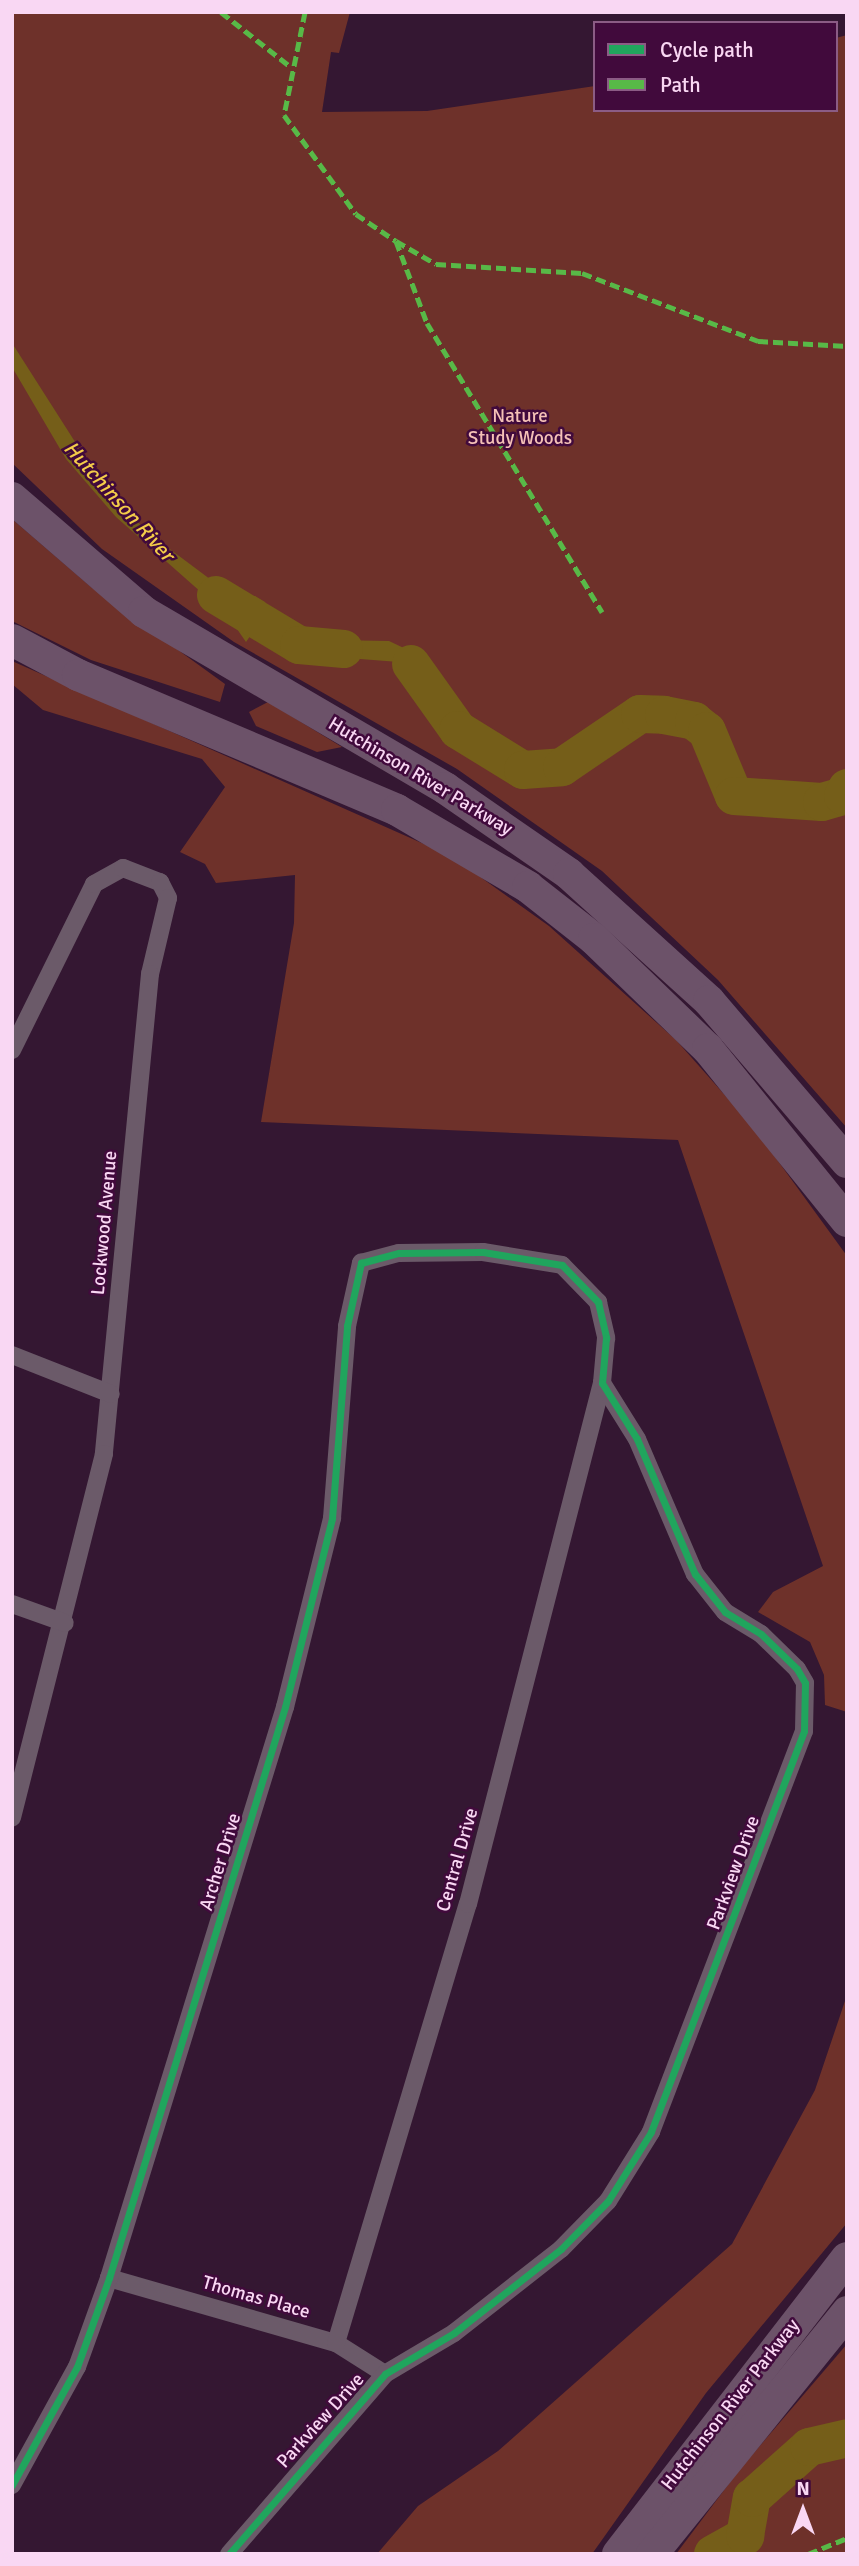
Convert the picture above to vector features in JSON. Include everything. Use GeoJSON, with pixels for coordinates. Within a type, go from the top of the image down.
{"type":"FeatureCollection","features":[{"type":"Feature","properties":{"kind":"highway","name":"Hutchinson River Parkway"},"geometry":{"type":"LineString","coordinates":[[12,498],[144,612],[445,788],[569,874],[709,1001],[847,1162]]}},
{"type":"Feature","properties":{"kind":"highway","name":"Hutchinson River Parkway"},"geometry":{"type":"LineString","coordinates":[[12,640],[78,676],[397,810],[528,887],[594,939],[708,1049],[847,1221]]}},
{"type":"Feature","properties":{"kind":"highway","name":"Hutchinson River Parkway"},"geometry":{"type":"LineString","coordinates":[[643,2543],[847,2258]]}},
{"type":"Feature","properties":{"kind":"highway","name":"Hutchinson River Parkway"},"geometry":{"type":"LineString","coordinates":[[643,2543],[847,2312]]}},
{"type":"Feature","properties":{"kind":"street","name":"Lockwood Avenue"},"geometry":{"type":"LineString","coordinates":[[12,1049],[94,884],[123,868],[160,882],[167,898],[150,974],[111,1394],[94,1513],[12,1818]]}},
{"type":"Feature","properties":{"kind":"street","name":"Archer Drive"},"geometry":{"type":"LineString","coordinates":[[12,2485],[77,2367],[109,2278],[285,1707],[332,1518],[355,1276],[368,1257],[399,1253],[535,1256],[576,1273],[598,1303],[606,1338],[602,1383]]}},
{"type":"Feature","properties":{"kind":"street"},"geometry":{"type":"LineString","coordinates":[[12,1355],[111,1394]]}},
{"type":"Feature","properties":{"kind":"street","name":"Central Drive"},"geometry":{"type":"LineString","coordinates":[[336,2343],[468,1904],[602,1383]]}},
{"type":"Feature","properties":{"kind":"street","name":"Parkview Drive"},"geometry":{"type":"LineString","coordinates":[[229,2554],[384,2374],[454,2333],[561,2249],[627,2174],[686,2047],[804,1731],[805,1683],[797,1669],[761,1634],[726,1612],[695,1574],[637,1439],[602,1383]]}},
{"type":"Feature","properties":{"kind":"street"},"geometry":{"type":"LineString","coordinates":[[12,1604],[65,1623]]}},
{"type":"Feature","properties":{"kind":"street","name":"Thomas Place"},"geometry":{"type":"LineString","coordinates":[[109,2278],[336,2343],[384,2374]]}},
{"type":"Feature","properties":{"kind":"green space","name":"Nature Study Woods"},"geometry":{"type":"Polygon","coordinates":[[[12,12],[350,12],[339,53],[331,52],[322,112],[427,111],[593,86],[593,112],[838,112],[838,37],[847,35],[847,1128],[718,980],[602,871],[457,769],[234,642],[102,549],[12,463],[12,12]]]}},
{"type":"Feature","properties":{"kind":"green space"},"geometry":{"type":"Polygon","coordinates":[[[12,519],[91,587],[225,684],[220,702],[91,660],[12,621],[12,519]]]}},
{"type":"Feature","properties":{"kind":"green space"},"geometry":{"type":"Polygon","coordinates":[[[12,661],[451,856],[549,926],[676,1040],[754,1128],[847,1256],[847,1712],[825,1705],[824,1675],[810,1642],[758,1612],[773,1592],[823,1566],[678,1140],[261,1122],[294,923],[295,875],[216,883],[205,864],[180,852],[225,787],[202,759],[43,710],[12,684],[12,661]]]}},
{"type":"Feature","properties":{"kind":"green space"},"geometry":{"type":"Polygon","coordinates":[[[268,702],[342,747],[317,752],[256,726],[249,712],[268,702]]]}},
{"type":"Feature","properties":{"kind":"green space"},"geometry":{"type":"Polygon","coordinates":[[[847,1995],[847,2223],[706,2393],[592,2554],[377,2554],[418,2506],[498,2451],[732,2244],[815,2090],[847,1995]]]}},
{"type":"Feature","properties":{"kind":"green space"},"geometry":{"type":"Polygon","coordinates":[[[847,2344],[847,2554],[676,2554],[740,2469],[847,2344]]]}},
{"type":"Feature","properties":{"kind":"shaded area"},"geometry":{"type":"Polygon","coordinates":[[[12,343],[107,492],[151,535],[238,600],[255,596],[265,602],[268,610],[246,642],[228,616],[116,517],[66,459],[12,367],[12,343]]]}},
{"type":"Feature","properties":{"kind":"shaded area"},"geometry":{"type":"Polygon","coordinates":[[[301,628],[332,640],[389,641],[408,650],[430,674],[440,713],[399,662],[295,654],[289,649],[301,628]]]}},
{"type":"Feature","properties":{"kind":"waterway","name":"Hutchinson River"},"geometry":{"type":"LineString","coordinates":[[216,595],[299,645],[344,649]]}},
{"type":"Feature","properties":{"kind":"waterway","name":"Hutchinson River"},"geometry":{"type":"LineString","coordinates":[[411,664],[458,730],[523,770],[562,767],[640,714],[664,715],[694,721],[707,731],[734,796],[822,802],[843,796],[847,788]]}},
{"type":"Feature","properties":{"kind":"waterway","name":"Hutchinson River"},"geometry":{"type":"LineString","coordinates":[[713,2554],[745,2536],[752,2498],[809,2447],[847,2438]]}},
{"type":"Feature","properties":{"kind":"marked path"},"geometry":{"type":"LineString","coordinates":[[221,12],[291,67]]}},
{"type":"Feature","properties":{"kind":"marked path"},"geometry":{"type":"LineString","coordinates":[[305,12],[284,115],[356,214],[396,241],[436,264],[582,273],[758,341],[847,346]]}},
{"type":"Feature","properties":{"kind":"marked path"},"geometry":{"type":"LineString","coordinates":[[396,241],[427,323],[602,612]]}},
{"type":"Feature","properties":{"kind":"marked path"},"geometry":{"type":"LineString","coordinates":[[808,2554],[847,2538]]}},
{"type":"Feature","properties":{"kind":"cycle path"},"geometry":{"type":"LineString","coordinates":[[12,2485],[77,2367],[109,2278],[285,1707],[332,1518],[347,1326],[361,1263],[399,1253],[483,1252],[562,1265],[598,1302],[606,1338],[602,1383],[637,1439],[695,1574],[725,1612],[761,1634],[797,1669],[805,1683],[804,1731],[651,2132],[608,2201],[561,2249],[454,2333],[385,2374],[229,2554]]}}]}
